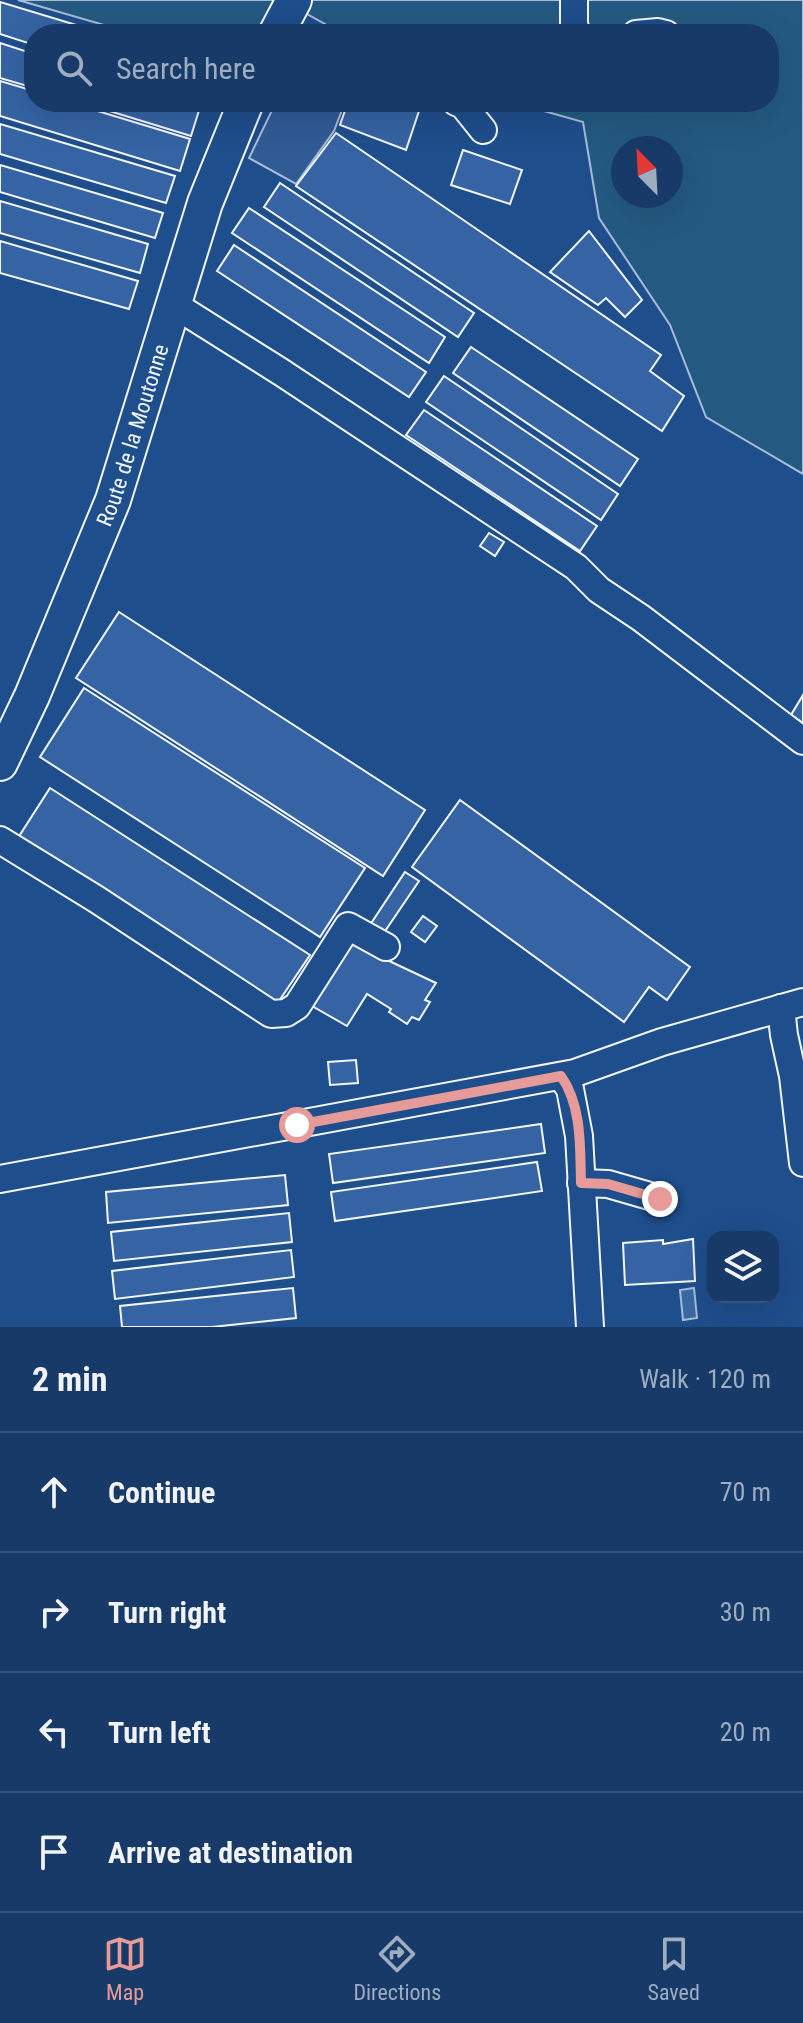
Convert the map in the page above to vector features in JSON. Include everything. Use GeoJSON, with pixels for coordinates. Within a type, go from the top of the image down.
{"type":"FeatureCollection","features":[{"type":"Feature","properties":{"kind":"main road","name":"Route de la Moutonne"},"geometry":{"type":"LineString","coordinates":[[0,763],[32,696],[113,500],[205,203],[242,112]]}},
{"type":"Feature","properties":{"kind":"lane"},"geometry":{"type":"LineString","coordinates":[[574,0],[574,24]]}},
{"type":"Feature","properties":{"kind":"lane"},"geometry":{"type":"LineString","coordinates":[[469,112],[483,130]]}},
{"type":"Feature","properties":{"kind":"lane"},"geometry":{"type":"LineString","coordinates":[[173,304],[294,380],[576,567],[599,590],[641,618],[803,741]]}},
{"type":"Feature","properties":{"kind":"lane"},"geometry":{"type":"LineString","coordinates":[[0,840],[182,953],[271,1014],[286,1013],[297,1006],[348,926],[386,947]]}},
{"type":"Feature","properties":{"kind":"lane"},"geometry":{"type":"LineString","coordinates":[[0,1179],[561,1076],[662,1042],[792,1005]]}},
{"type":"Feature","properties":{"kind":"lane"},"geometry":{"type":"LineString","coordinates":[[792,1005],[784,1035],[793,1076],[803,1163]]}},
{"type":"Feature","properties":{"kind":"lane"},"geometry":{"type":"LineString","coordinates":[[561,1076],[570,1089],[575,1106],[590,1327]]}},
{"type":"Feature","properties":{"kind":"lane"},"geometry":{"type":"LineString","coordinates":[[581,1183],[608,1184],[660,1199]]}},
{"type":"Feature","properties":{"kind":"shaded area"},"geometry":{"type":"Polygon","coordinates":[[[18,0],[283,0],[271,24],[101,24],[18,0]]]}},
{"type":"Feature","properties":{"kind":"shaded area"},"geometry":{"type":"Polygon","coordinates":[[[305,0],[803,0],[803,474],[706,417],[670,325],[599,218],[583,122],[548,112],[779,112],[779,24],[325,24],[300,10],[305,0]]]}},
{"type":"Feature","properties":{"kind":"shaded area"},"geometry":{"type":"Polygon","coordinates":[[[271,112],[341,112],[334,131],[296,184],[249,158],[271,112]]]}},
{"type":"Feature","properties":{"kind":"shaded area"},"geometry":{"type":"Polygon","coordinates":[[[694,1288],[697,1318],[683,1320],[680,1290],[694,1288]]]}},
{"type":"Feature","properties":{"kind":"building"},"geometry":{"type":"Polygon","coordinates":[[[0,2],[73,24],[24,24],[24,42],[0,34],[0,2]]]}},
{"type":"Feature","properties":{"kind":"building"},"geometry":{"type":"Polygon","coordinates":[[[0,43],[24,51],[24,85],[0,78],[0,43]]]}},
{"type":"Feature","properties":{"kind":"building"},"geometry":{"type":"Polygon","coordinates":[[[0,81],[24,88],[24,112],[101,112],[190,139],[180,171],[0,116],[0,81]]]}},
{"type":"Feature","properties":{"kind":"building"},"geometry":{"type":"Polygon","coordinates":[[[113,112],[198,112],[191,136],[113,112]]]}},
{"type":"Feature","properties":{"kind":"building"},"geometry":{"type":"Polygon","coordinates":[[[345,112],[419,112],[406,150],[340,125],[345,112]]]}},
{"type":"Feature","properties":{"kind":"building"},"geometry":{"type":"Polygon","coordinates":[[[0,124],[175,176],[166,203],[0,154],[0,124]]]}},
{"type":"Feature","properties":{"kind":"building"},"geometry":{"type":"Polygon","coordinates":[[[336,133],[661,355],[650,371],[684,396],[662,431],[296,186],[336,133]]]}},
{"type":"Feature","properties":{"kind":"building"},"geometry":{"type":"Polygon","coordinates":[[[463,150],[522,170],[510,204],[451,185],[463,150]]]}},
{"type":"Feature","properties":{"kind":"building"},"geometry":{"type":"Polygon","coordinates":[[[0,165],[163,213],[155,238],[0,192],[0,165]]]}},
{"type":"Feature","properties":{"kind":"building"},"geometry":{"type":"Polygon","coordinates":[[[280,183],[474,313],[458,337],[264,207],[280,183]]]}},
{"type":"Feature","properties":{"kind":"building"},"geometry":{"type":"Polygon","coordinates":[[[0,201],[148,244],[140,273],[0,233],[0,201]]]}},
{"type":"Feature","properties":{"kind":"building"},"geometry":{"type":"Polygon","coordinates":[[[249,208],[445,337],[429,363],[232,233],[249,208]]]}},
{"type":"Feature","properties":{"kind":"building"},"geometry":{"type":"Polygon","coordinates":[[[589,231],[642,300],[625,317],[606,298],[598,305],[550,272],[589,231]]]}},
{"type":"Feature","properties":{"kind":"building"},"geometry":{"type":"Polygon","coordinates":[[[0,241],[138,281],[129,309],[0,273],[0,241]]]}},
{"type":"Feature","properties":{"kind":"building"},"geometry":{"type":"Polygon","coordinates":[[[234,245],[426,372],[409,397],[217,271],[234,245]]]}},
{"type":"Feature","properties":{"kind":"building"},"geometry":{"type":"Polygon","coordinates":[[[471,347],[638,459],[620,486],[453,373],[471,347]]]}},
{"type":"Feature","properties":{"kind":"building"},"geometry":{"type":"Polygon","coordinates":[[[444,376],[618,494],[601,520],[426,402],[444,376]]]}},
{"type":"Feature","properties":{"kind":"building"},"geometry":{"type":"Polygon","coordinates":[[[424,410],[597,526],[580,551],[406,435],[424,410]]]}},
{"type":"Feature","properties":{"kind":"building"},"geometry":{"type":"Polygon","coordinates":[[[489,533],[504,542],[495,556],[480,546],[489,533]]]}},
{"type":"Feature","properties":{"kind":"building"},"geometry":{"type":"Polygon","coordinates":[[[119,612],[425,810],[383,876],[76,678],[119,612]]]}},
{"type":"Feature","properties":{"kind":"building"},"geometry":{"type":"Polygon","coordinates":[[[84,688],[365,868],[320,937],[40,757],[84,688]]]}},
{"type":"Feature","properties":{"kind":"building"},"geometry":{"type":"Polygon","coordinates":[[[803,695],[803,723],[791,715],[803,695]]]}},
{"type":"Feature","properties":{"kind":"building"},"geometry":{"type":"Polygon","coordinates":[[[50,788],[310,955],[275,1007],[16,841],[50,788]]]}},
{"type":"Feature","properties":{"kind":"building"},"geometry":{"type":"Polygon","coordinates":[[[460,800],[690,967],[667,1000],[649,987],[624,1022],[412,867],[460,800]]]}},
{"type":"Feature","properties":{"kind":"building"},"geometry":{"type":"Polygon","coordinates":[[[405,872],[419,881],[381,937],[368,928],[405,872]]]}},
{"type":"Feature","properties":{"kind":"building"},"geometry":{"type":"Polygon","coordinates":[[[423,916],[437,926],[425,942],[411,932],[423,916]]]}},
{"type":"Feature","properties":{"kind":"building"},"geometry":{"type":"Polygon","coordinates":[[[353,939],[385,959],[436,983],[425,1000],[430,1002],[419,1020],[412,1017],[407,1024],[367,994],[347,1026],[312,1006],[353,939]]]}},
{"type":"Feature","properties":{"kind":"building"},"geometry":{"type":"Polygon","coordinates":[[[356,1060],[358,1083],[330,1085],[328,1062],[356,1060]]]}},
{"type":"Feature","properties":{"kind":"building"},"geometry":{"type":"Polygon","coordinates":[[[541,1124],[545,1153],[333,1183],[329,1154],[541,1124]]]}},
{"type":"Feature","properties":{"kind":"building"},"geometry":{"type":"Polygon","coordinates":[[[537,1162],[542,1191],[335,1221],[331,1192],[537,1162]]]}},
{"type":"Feature","properties":{"kind":"building"},"geometry":{"type":"Polygon","coordinates":[[[285,1175],[288,1205],[108,1223],[106,1192],[285,1175]]]}},
{"type":"Feature","properties":{"kind":"building"},"geometry":{"type":"Polygon","coordinates":[[[289,1213],[292,1242],[114,1261],[111,1232],[289,1213]]]}},
{"type":"Feature","properties":{"kind":"building"},"geometry":{"type":"Polygon","coordinates":[[[693,1239],[695,1281],[625,1285],[623,1243],[663,1240],[663,1244],[693,1239]]]}},
{"type":"Feature","properties":{"kind":"building"},"geometry":{"type":"Polygon","coordinates":[[[291,1250],[294,1277],[115,1299],[112,1271],[291,1250]]]}},
{"type":"Feature","properties":{"kind":"building"},"geometry":{"type":"Polygon","coordinates":[[[293,1288],[296,1318],[212,1327],[122,1327],[120,1306],[293,1288]]]}},
{"type":"Feature","properties":{"kind":"route"},"geometry":{"type":"LineString","coordinates":[[297,1125],[561,1076],[570,1089],[575,1106],[581,1183],[608,1184],[660,1199]]}}]}
